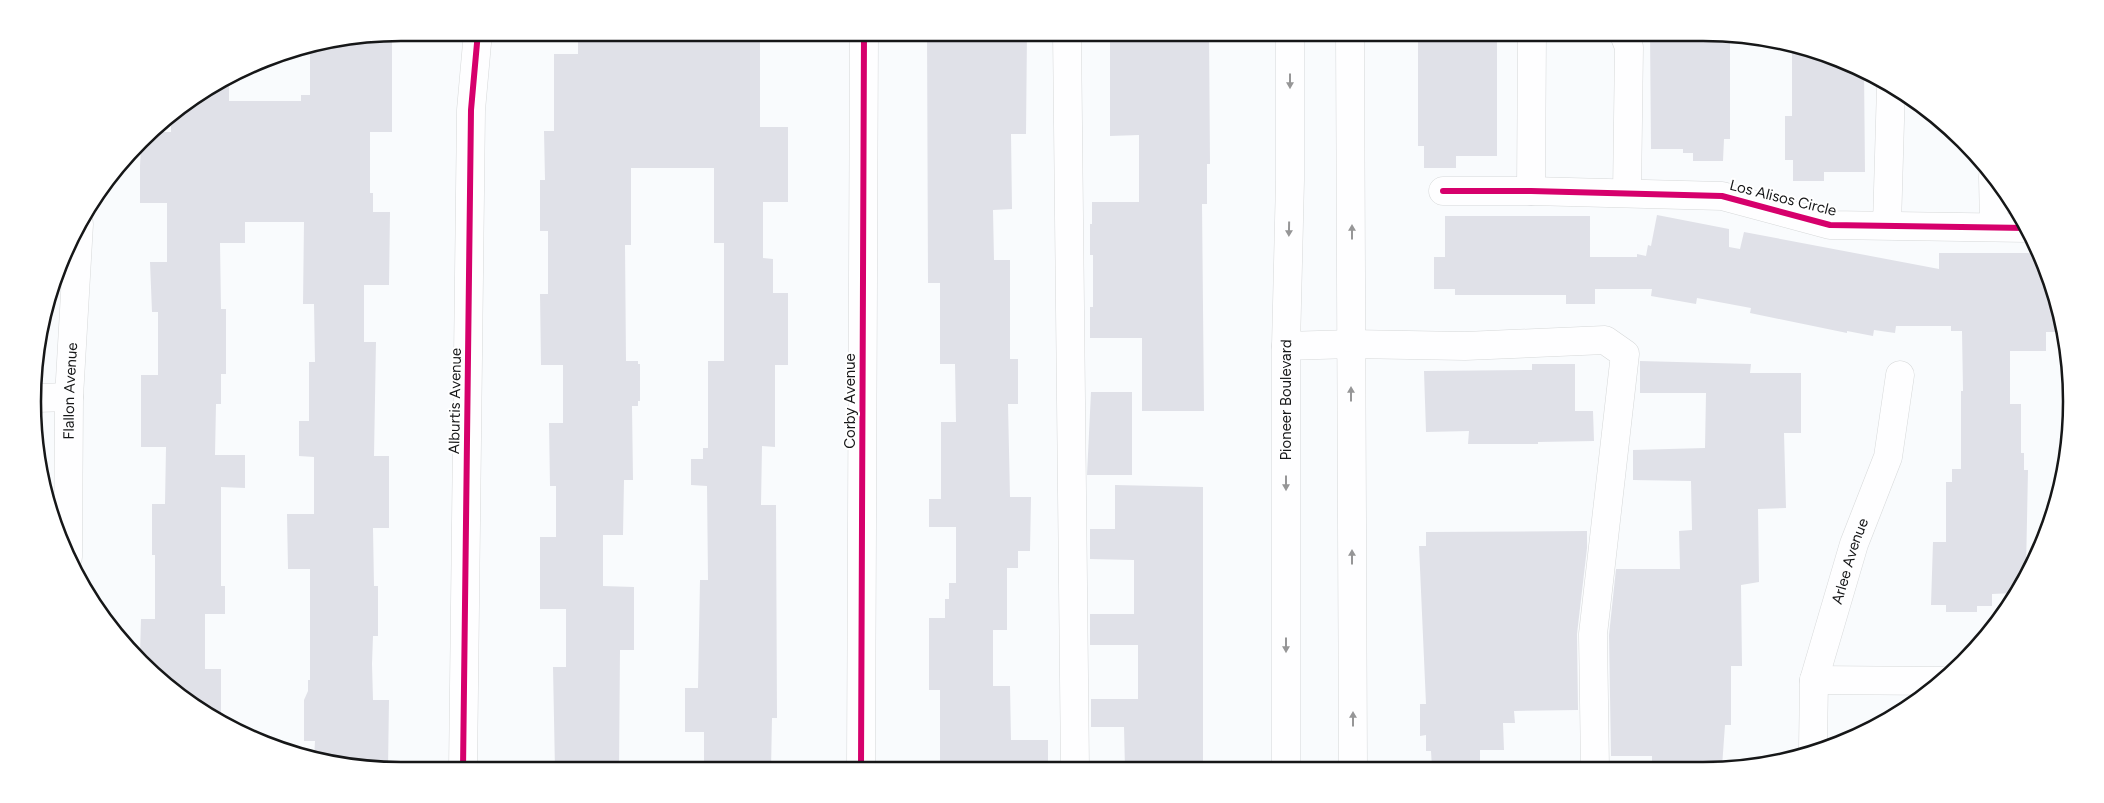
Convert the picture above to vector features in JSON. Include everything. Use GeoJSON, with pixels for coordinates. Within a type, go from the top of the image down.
{"type":"FeatureCollection","features":[{"type":"Feature","properties":{"kind":"street","name":"Alburtis Avenue"},"geometry":{"type":"LineString","coordinates":[[463,762],[471,110],[477,41]]}},
{"type":"Feature","properties":{"kind":"street","name":"Corby Avenue"},"geometry":{"type":"LineString","coordinates":[[861,762],[864,41]]}},
{"type":"Feature","properties":{"kind":"street"},"geometry":{"type":"LineString","coordinates":[[1067,41],[1075,762]]}},
{"type":"Feature","properties":{"kind":"street","name":"Pioneer Boulevard"},"geometry":{"type":"LineString","coordinates":[[1286,762],[1286,346],[1290,180],[1290,41]]}},
{"type":"Feature","properties":{"kind":"street"},"geometry":{"type":"LineString","coordinates":[[1350,41],[1353,762]]}},
{"type":"Feature","properties":{"kind":"street"},"geometry":{"type":"LineString","coordinates":[[1530,190],[1532,41]]}},
{"type":"Feature","properties":{"kind":"street"},"geometry":{"type":"LineString","coordinates":[[1627,41],[1629,47],[1627,193]]}},
{"type":"Feature","properties":{"kind":"street"},"geometry":{"type":"LineString","coordinates":[[1887,225],[1891,95]]}},
{"type":"Feature","properties":{"kind":"street"},"geometry":{"type":"LineString","coordinates":[[1993,189],[1994,227]]}},
{"type":"Feature","properties":{"kind":"street","name":"Los Alisos Circle"},"geometry":{"type":"LineString","coordinates":[[1444,191],[1530,190],[1722,196],[1830,225],[2018,228]]}},
{"type":"Feature","properties":{"kind":"street","name":"Flallon Avenue"},"geometry":{"type":"LineString","coordinates":[[68,537],[69,397],[78,242]]}},
{"type":"Feature","properties":{"kind":"street"},"geometry":{"type":"LineString","coordinates":[[1286,346],[1351,344],[1465,346],[1606,340],[1625,354],[1593,634],[1595,762]]}},
{"type":"Feature","properties":{"kind":"street","name":"Arlee Avenue"},"geometry":{"type":"LineString","coordinates":[[1813,744],[1814,680],[1854,544],[1888,458],[1900,375]]}},
{"type":"Feature","properties":{"kind":"street"},"geometry":{"type":"LineString","coordinates":[[41,398],[69,397]]}},
{"type":"Feature","properties":{"kind":"street"},"geometry":{"type":"LineString","coordinates":[[1814,680],[1929,681]]}},
{"type":"Feature","properties":{"kind":"building"},"geometry":{"type":"Polygon","coordinates":[[[392,41],[392,132],[370,132],[370,193],[373,193],[373,212],[390,212],[389,285],[364,285],[364,342],[376,342],[374,456],[389,456],[389,528],[373,528],[374,586],[378,586],[378,636],[373,636],[372,664],[373,700],[389,700],[388,761],[331,755],[314,751],[315,741],[304,741],[304,700],[308,691],[308,680],[310,680],[310,569],[288,569],[287,514],[314,514],[314,457],[299,456],[299,421],[309,421],[309,362],[315,362],[314,304],[303,304],[304,222],[245,222],[245,243],[220,243],[221,309],[226,309],[226,374],[221,374],[221,404],[216,404],[215,455],[245,455],[245,488],[221,487],[221,586],[225,586],[225,614],[205,614],[205,669],[221,669],[221,713],[182,687],[140,649],[141,619],[155,619],[155,555],[152,555],[152,504],[165,504],[166,447],[141,447],[141,375],[158,375],[158,312],[152,312],[150,262],[167,262],[167,203],[140,203],[141,154],[163,132],[171,132],[171,125],[182,116],[229,85],[229,101],[301,101],[301,95],[310,95],[310,53],[354,44],[392,41]]]}},
{"type":"Feature","properties":{"kind":"building"},"geometry":{"type":"Polygon","coordinates":[[[578,41],[760,41],[760,127],[788,127],[788,202],[763,202],[763,258],[773,259],[773,293],[788,293],[788,365],[775,365],[775,447],[762,446],[761,505],[776,505],[777,718],[772,718],[771,762],[704,762],[704,732],[685,732],[685,688],[698,688],[700,580],[708,580],[707,486],[691,485],[691,459],[703,459],[703,448],[708,448],[708,361],[724,361],[724,243],[714,243],[714,168],[631,168],[631,245],[625,245],[626,361],[638,361],[638,364],[640,364],[640,401],[638,401],[638,406],[632,406],[633,480],[624,480],[623,535],[603,535],[603,586],[634,587],[634,650],[620,650],[619,762],[555,762],[553,667],[566,667],[566,609],[540,609],[540,537],[556,537],[556,486],[550,486],[549,423],[563,423],[563,365],[541,365],[540,294],[548,294],[548,231],[540,231],[540,180],[545,180],[544,131],[554,131],[554,54],[578,54],[578,41]]]}},
{"type":"Feature","properties":{"kind":"building"},"geometry":{"type":"Polygon","coordinates":[[[927,41],[1027,41],[1026,134],[1011,134],[1012,209],[993,210],[994,260],[1010,260],[1010,359],[1018,359],[1018,404],[1008,404],[1010,497],[1031,497],[1030,551],[1018,551],[1018,568],[1007,568],[1007,630],[993,630],[993,686],[1010,686],[1011,740],[1048,740],[1048,762],[940,762],[940,690],[929,690],[929,618],[945,618],[945,599],[949,599],[949,583],[956,583],[956,527],[929,527],[929,499],[941,499],[941,422],[956,422],[955,364],[940,364],[940,283],[928,283],[927,41]]]}},
{"type":"Feature","properties":{"kind":"building"},"geometry":{"type":"Polygon","coordinates":[[[1110,41],[1209,41],[1210,164],[1207,164],[1207,204],[1202,204],[1204,411],[1142,411],[1142,338],[1090,338],[1090,307],[1093,307],[1093,255],[1090,255],[1092,202],[1139,202],[1139,135],[1110,136],[1110,41]]]}},
{"type":"Feature","properties":{"kind":"building"},"geometry":{"type":"Polygon","coordinates":[[[1418,41],[1497,41],[1497,156],[1456,156],[1456,168],[1424,168],[1424,146],[1418,146],[1418,41]]]}},
{"type":"Feature","properties":{"kind":"building"},"geometry":{"type":"Polygon","coordinates":[[[1650,41],[1730,42],[1730,139],[1724,139],[1723,161],[1693,161],[1693,153],[1683,153],[1683,149],[1651,149],[1650,41]]]}},
{"type":"Feature","properties":{"kind":"building"},"geometry":{"type":"Polygon","coordinates":[[[1792,53],[1818,60],[1864,79],[1865,172],[1824,172],[1824,181],[1793,181],[1793,160],[1785,160],[1785,116],[1792,116],[1792,53]]]}},
{"type":"Feature","properties":{"kind":"building"},"geometry":{"type":"Polygon","coordinates":[[[1657,215],[1729,229],[1729,247],[1740,249],[1744,232],[1939,269],[1939,253],[2030,253],[2044,286],[2056,332],[2046,332],[2046,351],[2010,351],[2010,404],[2021,404],[2021,453],[2024,453],[2024,470],[2028,470],[2026,561],[2007,593],[1992,594],[1992,606],[1977,606],[1977,612],[1946,612],[1946,605],[1931,605],[1933,542],[1946,542],[1946,482],[1952,482],[1952,469],[1961,469],[1962,331],[1951,331],[1951,326],[1896,326],[1895,333],[1874,330],[1873,336],[1847,331],[1847,333],[1750,313],[1751,308],[1697,298],[1696,304],[1651,296],[1652,289],[1595,289],[1595,304],[1566,304],[1566,295],[1455,295],[1455,289],[1434,289],[1434,257],[1445,257],[1445,216],[1590,216],[1590,257],[1637,257],[1637,254],[1646,256],[1648,245],[1651,246],[1657,215]]]}},
{"type":"Feature","properties":{"kind":"building"},"geometry":{"type":"Polygon","coordinates":[[[1640,361],[1751,364],[1750,373],[1801,373],[1801,433],[1784,433],[1786,508],[1758,509],[1759,582],[1741,585],[1742,666],[1731,666],[1731,725],[1725,725],[1722,761],[1652,762],[1652,756],[1611,756],[1609,635],[1616,569],[1680,569],[1679,531],[1692,530],[1691,481],[1633,480],[1633,450],[1705,448],[1706,393],[1640,393],[1640,361]]]}},
{"type":"Feature","properties":{"kind":"building"},"geometry":{"type":"Polygon","coordinates":[[[1532,364],[1575,364],[1575,411],[1593,411],[1594,441],[1538,442],[1538,444],[1468,444],[1469,431],[1426,432],[1424,371],[1532,370],[1532,364]]]}},
{"type":"Feature","properties":{"kind":"building"},"geometry":{"type":"Polygon","coordinates":[[[1091,392],[1132,392],[1132,475],[1087,475],[1091,392]]]}},
{"type":"Feature","properties":{"kind":"building"},"geometry":{"type":"Polygon","coordinates":[[[1115,485],[1203,487],[1203,762],[1125,762],[1124,727],[1091,727],[1091,699],[1138,699],[1138,645],[1090,645],[1090,614],[1134,614],[1134,560],[1090,559],[1090,529],[1115,529],[1115,485]]]}},
{"type":"Feature","properties":{"kind":"building"},"geometry":{"type":"Polygon","coordinates":[[[1587,531],[1587,548],[1577,634],[1578,710],[1514,711],[1515,723],[1503,723],[1504,750],[1480,750],[1480,762],[1432,762],[1431,751],[1426,751],[1426,735],[1420,736],[1420,704],[1426,704],[1419,546],[1426,546],[1426,532],[1587,531]]]}},
{"type":"Feature","properties":{"kind":"cycle path"},"geometry":{"type":"LineString","coordinates":[[463,762],[471,110],[477,41]]}},
{"type":"Feature","properties":{"kind":"cycle path"},"geometry":{"type":"LineString","coordinates":[[861,762],[864,41]]}},
{"type":"Feature","properties":{"kind":"cycle path"},"geometry":{"type":"LineString","coordinates":[[1443,191],[1531,191],[1722,196],[1830,225],[2018,228]]}}]}
